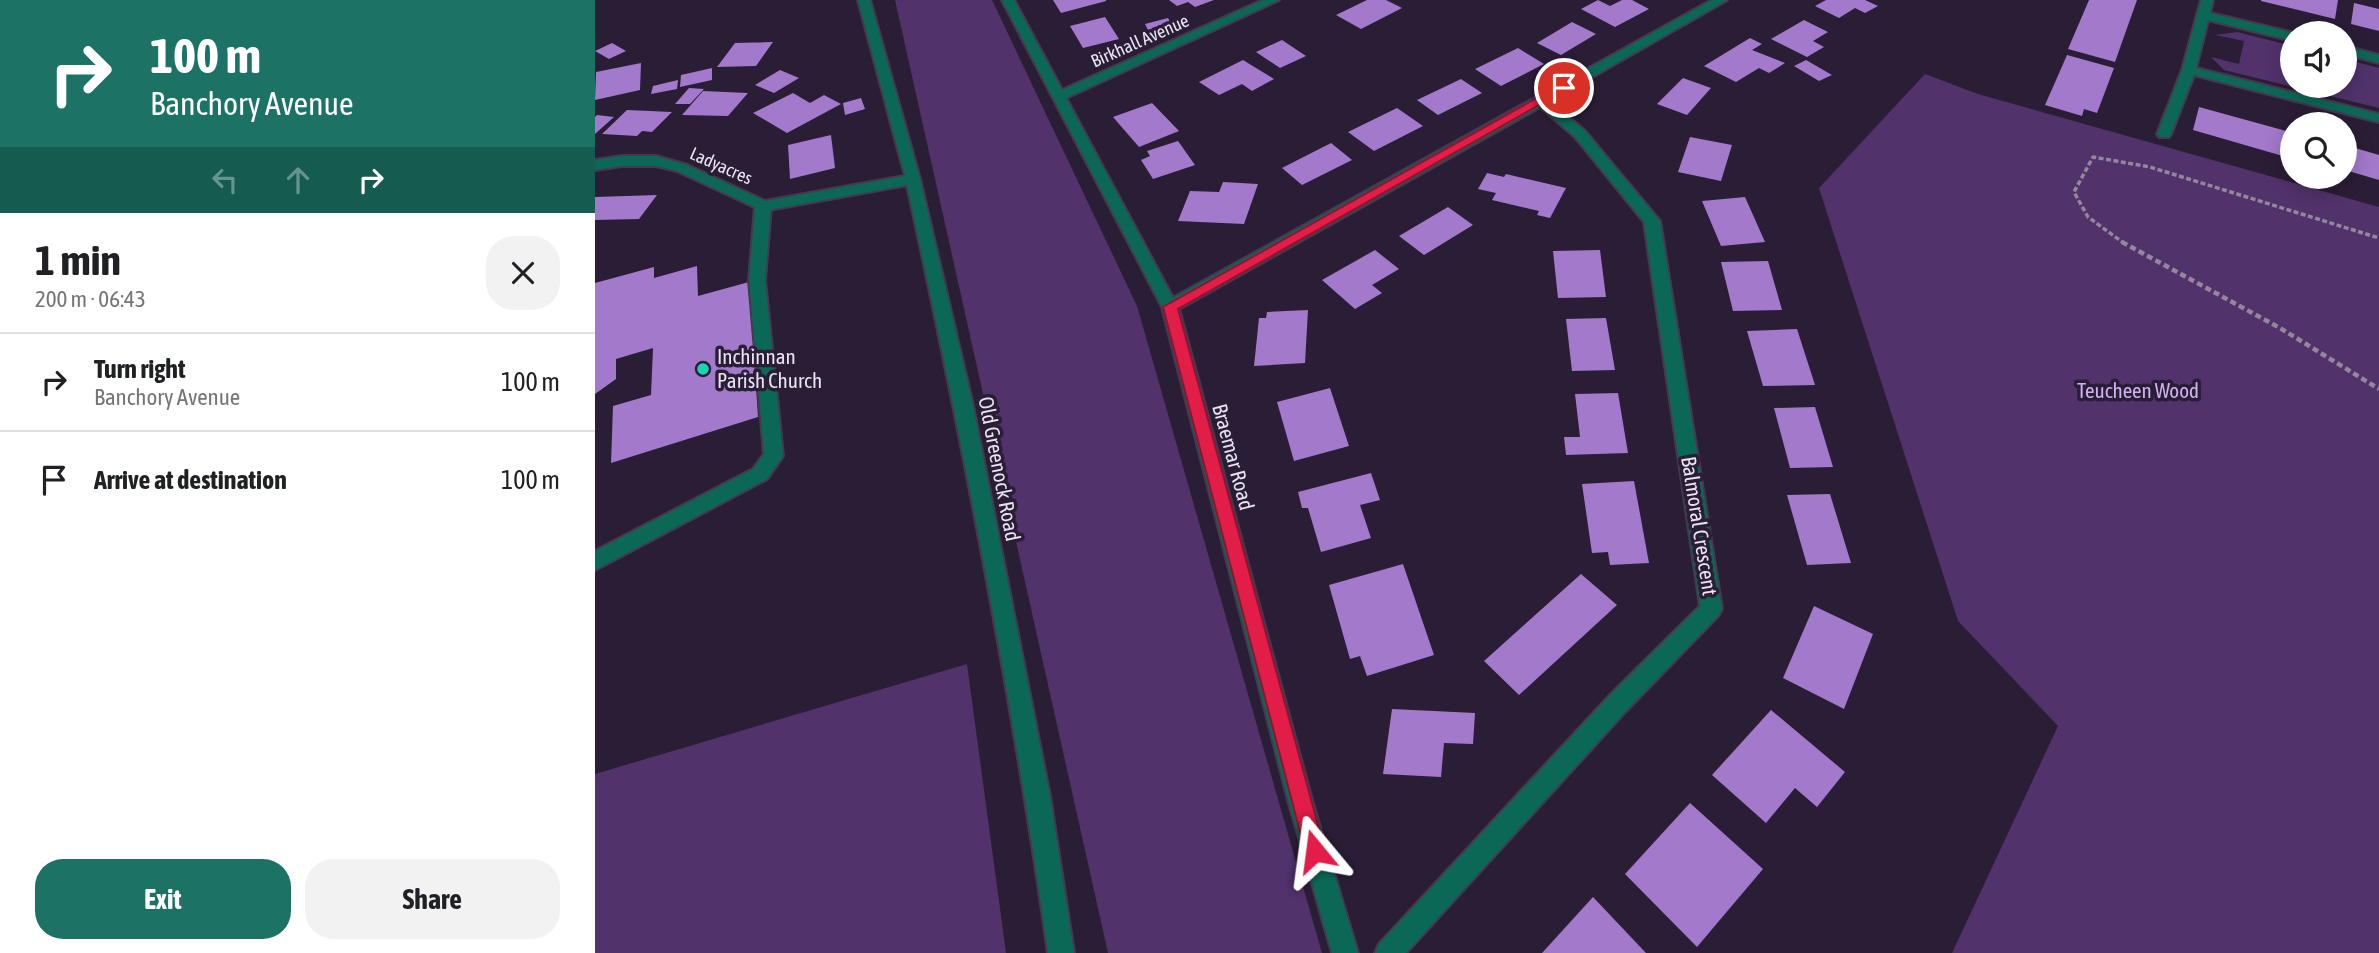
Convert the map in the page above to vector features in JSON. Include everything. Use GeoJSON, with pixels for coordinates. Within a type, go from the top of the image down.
{"type":"FeatureCollection","features":[{"type":"Feature","properties":{"kind":"street","name":"Old Greenock Road"},"geometry":{"type":"LineString","coordinates":[[864,0],[913,179],[971,442],[1038,796],[1061,953]]}},
{"type":"Feature","properties":{"kind":"street","name":"Braemar Road"},"geometry":{"type":"LineString","coordinates":[[1008,0],[1170,307],[1300,800],[1345,953]]}},
{"type":"Feature","properties":{"kind":"street","name":"Birkhall Avenue"},"geometry":{"type":"LineString","coordinates":[[1059,96],[1273,0]]}},
{"type":"Feature","properties":{"kind":"street"},"geometry":{"type":"LineString","coordinates":[[1170,307],[1721,0]]}},
{"type":"Feature","properties":{"kind":"street"},"geometry":{"type":"LineString","coordinates":[[2164,134],[2189,70],[2207,0]]}},
{"type":"Feature","properties":{"kind":"street"},"geometry":{"type":"LineString","coordinates":[[2204,15],[2280,34]]}},
{"type":"Feature","properties":{"kind":"street"},"geometry":{"type":"LineString","coordinates":[[2357,53],[2379,59]]}},
{"type":"Feature","properties":{"kind":"street"},"geometry":{"type":"LineString","coordinates":[[2189,70],[2379,118]]}},
{"type":"Feature","properties":{"kind":"street","name":"Balmoral Crescent"},"geometry":{"type":"LineString","coordinates":[[1388,953],[1618,703],[1711,609],[1652,221],[1580,134],[1541,100]]}},
{"type":"Feature","properties":{"kind":"street","name":"Ladyacres"},"geometry":{"type":"LineString","coordinates":[[595,165],[622,161],[656,162],[682,168],[763,206],[913,179]]}},
{"type":"Feature","properties":{"kind":"street"},"geometry":{"type":"LineString","coordinates":[[595,561],[760,474],[774,456],[757,280],[763,206]]}},
{"type":"Feature","properties":{"kind":"path"},"geometry":{"type":"LineString","coordinates":[[2379,238],[2150,167],[2093,157],[2074,192],[2088,217],[2116,239],[2280,328],[2379,389]]}},
{"type":"Feature","properties":{"kind":"green space"},"geometry":{"type":"Polygon","coordinates":[[[895,0],[992,0],[1137,306],[1322,953],[1108,953],[895,0]]]}},
{"type":"Feature","properties":{"kind":"green space"},"geometry":{"type":"Polygon","coordinates":[[[2237,32],[2280,43],[2280,84],[2224,70],[2211,57],[2239,64],[2244,41],[2215,35],[2237,32]]]}},
{"type":"Feature","properties":{"kind":"green space"},"geometry":{"type":"Polygon","coordinates":[[[2357,62],[2379,68],[2379,108],[2338,98],[2357,98],[2357,62]]]}},
{"type":"Feature","properties":{"kind":"green space","name":"Teucheen Wood"},"geometry":{"type":"Polygon","coordinates":[[[1925,74],[1978,94],[2280,179],[2280,189],[2315,189],[2379,207],[2379,953],[1952,953],[2058,726],[1958,621],[1819,188],[1925,74]]]}},
{"type":"Feature","properties":{"kind":"green space"},"geometry":{"type":"Polygon","coordinates":[[[967,664],[1006,953],[595,953],[595,774],[967,664]]]}},
{"type":"Feature","properties":{"kind":"building"},"geometry":{"type":"Polygon","coordinates":[[[1053,0],[1106,0],[1106,1],[1061,13],[1053,0]]]}},
{"type":"Feature","properties":{"kind":"building"},"geometry":{"type":"Polygon","coordinates":[[[1169,0],[1214,0],[1195,7],[1188,2],[1177,6],[1169,0]]]}},
{"type":"Feature","properties":{"kind":"building"},"geometry":{"type":"Polygon","coordinates":[[[1367,0],[1386,0],[1402,8],[1361,29],[1336,15],[1367,0]]]}},
{"type":"Feature","properties":{"kind":"building"},"geometry":{"type":"Polygon","coordinates":[[[1598,0],[1610,6],[1622,0],[1632,0],[1649,9],[1615,27],[1581,9],[1598,0]]]}},
{"type":"Feature","properties":{"kind":"building"},"geometry":{"type":"Polygon","coordinates":[[[1826,0],[1865,0],[1878,6],[1865,13],[1855,8],[1839,18],[1815,6],[1826,0]]]}},
{"type":"Feature","properties":{"kind":"building"},"geometry":{"type":"Polygon","coordinates":[[[2089,0],[2137,0],[2115,62],[2068,49],[2089,0]]]}},
{"type":"Feature","properties":{"kind":"building"},"geometry":{"type":"Polygon","coordinates":[[[2261,0],[2338,0],[2335,19],[2261,0]]]}},
{"type":"Feature","properties":{"kind":"building"},"geometry":{"type":"Polygon","coordinates":[[[2354,3],[2379,9],[2379,31],[2357,26],[2357,21],[2351,21],[2354,3]]]}},
{"type":"Feature","properties":{"kind":"building"},"geometry":{"type":"Polygon","coordinates":[[[1105,17],[1119,39],[1083,48],[1070,26],[1105,17]]]}},
{"type":"Feature","properties":{"kind":"building"},"geometry":{"type":"Polygon","coordinates":[[[1168,18],[1171,24],[1148,30],[1145,24],[1168,18]]]}},
{"type":"Feature","properties":{"kind":"building"},"geometry":{"type":"Polygon","coordinates":[[[1804,20],[1828,32],[1813,41],[1824,47],[1807,57],[1771,39],[1804,20]]]}},
{"type":"Feature","properties":{"kind":"building"},"geometry":{"type":"Polygon","coordinates":[[[1572,22],[1596,34],[1561,55],[1537,43],[1572,22]]]}},
{"type":"Feature","properties":{"kind":"building"},"geometry":{"type":"Polygon","coordinates":[[[1750,38],[1762,44],[1752,50],[1785,63],[1769,73],[1759,68],[1736,82],[1704,66],[1750,38]]]}},
{"type":"Feature","properties":{"kind":"building"},"geometry":{"type":"Polygon","coordinates":[[[1282,40],[1306,56],[1280,68],[1256,52],[1282,40]]]}},
{"type":"Feature","properties":{"kind":"building"},"geometry":{"type":"Polygon","coordinates":[[[773,42],[756,66],[717,67],[735,43],[773,42]]]}},
{"type":"Feature","properties":{"kind":"building"},"geometry":{"type":"Polygon","coordinates":[[[612,43],[626,51],[609,59],[595,51],[612,43]]]}},
{"type":"Feature","properties":{"kind":"building"},"geometry":{"type":"Polygon","coordinates":[[[1518,48],[1544,64],[1501,86],[1475,69],[1518,48]]]}},
{"type":"Feature","properties":{"kind":"building"},"geometry":{"type":"Polygon","coordinates":[[[2067,55],[2114,68],[2097,113],[2084,109],[2082,116],[2045,105],[2067,55]]]}},
{"type":"Feature","properties":{"kind":"building"},"geometry":{"type":"Polygon","coordinates":[[[1243,60],[1274,79],[1252,91],[1242,84],[1219,95],[1199,82],[1243,60]]]}},
{"type":"Feature","properties":{"kind":"building"},"geometry":{"type":"Polygon","coordinates":[[[1806,60],[1832,75],[1819,81],[1794,66],[1806,60]]]}},
{"type":"Feature","properties":{"kind":"building"},"geometry":{"type":"Polygon","coordinates":[[[641,63],[640,90],[595,100],[596,72],[641,63]]]}},
{"type":"Feature","properties":{"kind":"building"},"geometry":{"type":"Polygon","coordinates":[[[712,68],[712,80],[680,87],[681,75],[712,68]]]}},
{"type":"Feature","properties":{"kind":"building"},"geometry":{"type":"Polygon","coordinates":[[[780,70],[799,78],[774,93],[755,85],[780,70]]]}},
{"type":"Feature","properties":{"kind":"building"},"geometry":{"type":"Polygon","coordinates":[[[1683,78],[1711,88],[1687,115],[1657,104],[1683,78]]]}},
{"type":"Feature","properties":{"kind":"building"},"geometry":{"type":"Polygon","coordinates":[[[1461,79],[1482,93],[1438,115],[1417,100],[1461,79]]]}},
{"type":"Feature","properties":{"kind":"building"},"geometry":{"type":"Polygon","coordinates":[[[678,80],[677,89],[651,94],[653,86],[678,80]]]}},
{"type":"Feature","properties":{"kind":"building"},"geometry":{"type":"Polygon","coordinates":[[[689,88],[704,89],[690,104],[675,104],[689,88]]]}},
{"type":"Feature","properties":{"kind":"building"},"geometry":{"type":"Polygon","coordinates":[[[703,91],[748,93],[728,116],[682,115],[703,91]]]}},
{"type":"Feature","properties":{"kind":"building"},"geometry":{"type":"Polygon","coordinates":[[[793,93],[810,103],[824,95],[841,104],[787,133],[753,113],[793,93]]]}},
{"type":"Feature","properties":{"kind":"building"},"geometry":{"type":"Polygon","coordinates":[[[861,98],[865,109],[845,115],[843,103],[861,98]]]}},
{"type":"Feature","properties":{"kind":"building"},"geometry":{"type":"Polygon","coordinates":[[[1152,103],[1179,131],[1139,147],[1113,117],[1152,103]]]}},
{"type":"Feature","properties":{"kind":"building"},"geometry":{"type":"Polygon","coordinates":[[[2199,107],[2280,129],[2280,155],[2193,130],[2199,107]]]}},
{"type":"Feature","properties":{"kind":"building"},"geometry":{"type":"Polygon","coordinates":[[[1397,108],[1423,126],[1374,151],[1348,132],[1397,108]]]}},
{"type":"Feature","properties":{"kind":"building"},"geometry":{"type":"Polygon","coordinates":[[[627,110],[672,112],[652,132],[642,131],[637,136],[602,134],[627,110]]]}},
{"type":"Feature","properties":{"kind":"building"},"geometry":{"type":"Polygon","coordinates":[[[595,117],[614,117],[595,134],[595,117]]]}},
{"type":"Feature","properties":{"kind":"building"},"geometry":{"type":"Polygon","coordinates":[[[831,135],[835,168],[790,179],[788,145],[831,135]]]}},
{"type":"Feature","properties":{"kind":"building"},"geometry":{"type":"Polygon","coordinates":[[[1690,137],[1732,145],[1721,181],[1678,172],[1690,137]]]}},
{"type":"Feature","properties":{"kind":"building"},"geometry":{"type":"Polygon","coordinates":[[[1178,141],[1195,165],[1153,179],[1141,160],[1150,156],[1147,151],[1178,141]]]}},
{"type":"Feature","properties":{"kind":"building"},"geometry":{"type":"Polygon","coordinates":[[[1331,143],[1352,160],[1302,185],[1282,168],[1331,143]]]}},
{"type":"Feature","properties":{"kind":"building"},"geometry":{"type":"Polygon","coordinates":[[[2357,149],[2379,155],[2379,180],[2357,174],[2357,149]]]}},
{"type":"Feature","properties":{"kind":"building"},"geometry":{"type":"Polygon","coordinates":[[[1487,173],[1504,177],[1506,174],[1566,188],[1550,218],[1537,215],[1539,211],[1492,200],[1496,193],[1478,189],[1487,173]]]}},
{"type":"Feature","properties":{"kind":"building"},"geometry":{"type":"Polygon","coordinates":[[[1223,182],[1258,184],[1244,224],[1178,221],[1190,191],[1219,192],[1223,182]]]}},
{"type":"Feature","properties":{"kind":"building"},"geometry":{"type":"Polygon","coordinates":[[[657,195],[639,219],[595,220],[595,197],[657,195]]]}},
{"type":"Feature","properties":{"kind":"building"},"geometry":{"type":"Polygon","coordinates":[[[1745,197],[1765,242],[1721,246],[1702,201],[1745,197]]]}},
{"type":"Feature","properties":{"kind":"building"},"geometry":{"type":"Polygon","coordinates":[[[1448,207],[1473,225],[1424,255],[1399,236],[1448,207]]]}},
{"type":"Feature","properties":{"kind":"building"},"geometry":{"type":"Polygon","coordinates":[[[1375,250],[1399,269],[1372,285],[1382,293],[1355,309],[1322,280],[1375,250]]]}},
{"type":"Feature","properties":{"kind":"building"},"geometry":{"type":"Polygon","coordinates":[[[1600,250],[1606,297],[1558,298],[1553,251],[1600,250]]]}},
{"type":"Feature","properties":{"kind":"building"},"geometry":{"type":"Polygon","coordinates":[[[1768,261],[1782,310],[1733,311],[1721,262],[1768,261]]]}},
{"type":"Feature","properties":{"kind":"building","name":"Inchinnan Parish Church"},"geometry":{"type":"Polygon","coordinates":[[[697,266],[698,296],[749,282],[758,417],[611,463],[613,406],[651,395],[653,348],[616,359],[616,379],[595,394],[595,283],[654,267],[654,278],[697,266]]]}},
{"type":"Feature","properties":{"kind":"building"},"geometry":{"type":"Polygon","coordinates":[[[1308,310],[1305,363],[1254,366],[1259,318],[1266,318],[1267,312],[1308,310]]]}},
{"type":"Feature","properties":{"kind":"building"},"geometry":{"type":"Polygon","coordinates":[[[1606,318],[1615,370],[1572,371],[1566,319],[1606,318]]]}},
{"type":"Feature","properties":{"kind":"building"},"geometry":{"type":"Polygon","coordinates":[[[1797,329],[1815,385],[1763,386],[1747,331],[1797,329]]]}},
{"type":"Feature","properties":{"kind":"building"},"geometry":{"type":"Polygon","coordinates":[[[1330,388],[1349,446],[1294,461],[1277,402],[1330,388]]]}},
{"type":"Feature","properties":{"kind":"building"},"geometry":{"type":"Polygon","coordinates":[[[1618,393],[1628,453],[1566,455],[1564,437],[1580,437],[1575,394],[1618,393]]]}},
{"type":"Feature","properties":{"kind":"building"},"geometry":{"type":"Polygon","coordinates":[[[1815,407],[1833,467],[1790,468],[1774,408],[1815,407]]]}},
{"type":"Feature","properties":{"kind":"building"},"geometry":{"type":"Polygon","coordinates":[[[1371,473],[1380,500],[1360,505],[1371,538],[1321,552],[1308,508],[1302,508],[1298,492],[1371,473]]]}},
{"type":"Feature","properties":{"kind":"building"},"geometry":{"type":"Polygon","coordinates":[[[1634,481],[1649,563],[1610,565],[1608,552],[1592,553],[1582,484],[1634,481]]]}},
{"type":"Feature","properties":{"kind":"building"},"geometry":{"type":"Polygon","coordinates":[[[1830,494],[1851,563],[1807,565],[1787,495],[1830,494]]]}},
{"type":"Feature","properties":{"kind":"building"},"geometry":{"type":"Polygon","coordinates":[[[1403,564],[1434,655],[1367,676],[1360,656],[1350,659],[1329,585],[1403,564]]]}},
{"type":"Feature","properties":{"kind":"building"},"geometry":{"type":"Polygon","coordinates":[[[1581,574],[1617,605],[1519,695],[1484,661],[1581,574]]]}},
{"type":"Feature","properties":{"kind":"building"},"geometry":{"type":"Polygon","coordinates":[[[1814,606],[1873,634],[1844,709],[1783,678],[1814,606]]]}},
{"type":"Feature","properties":{"kind":"building"},"geometry":{"type":"Polygon","coordinates":[[[1392,709],[1475,713],[1473,744],[1444,743],[1441,777],[1383,774],[1392,709]]]}},
{"type":"Feature","properties":{"kind":"building"},"geometry":{"type":"Polygon","coordinates":[[[1771,710],[1845,772],[1817,807],[1795,788],[1766,823],[1712,775],[1771,710]]]}},
{"type":"Feature","properties":{"kind":"building"},"geometry":{"type":"Polygon","coordinates":[[[1690,803],[1763,869],[1697,947],[1625,874],[1690,803]]]}},
{"type":"Feature","properties":{"kind":"building"},"geometry":{"type":"Polygon","coordinates":[[[1593,897],[1646,953],[1542,953],[1593,897]]]}},
{"type":"Feature","properties":{"kind":"place","name":"Inchinnan Parish Church"},"geometry":{"type":"Point","coordinates":[703,369]}},
{"type":"Feature","properties":{"kind":"route"},"geometry":{"type":"LineString","coordinates":[[1315,851],[1170,307],[1564,88]]}}]}
